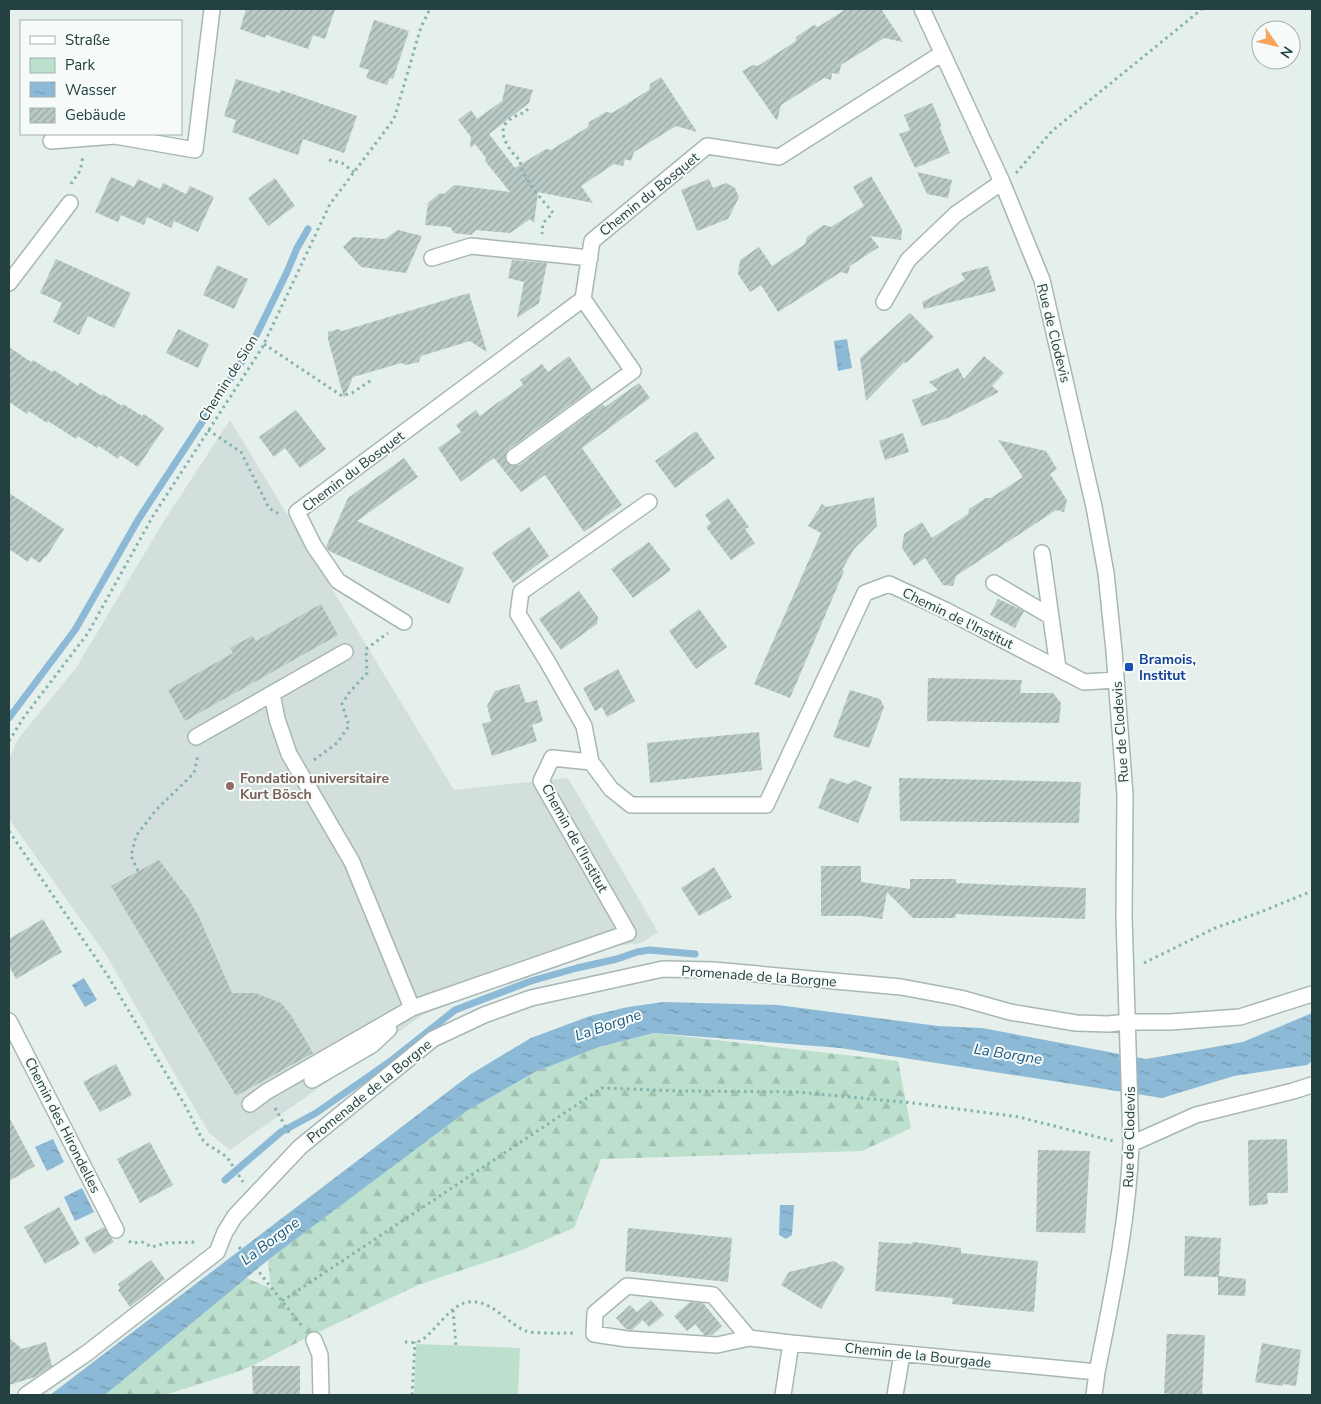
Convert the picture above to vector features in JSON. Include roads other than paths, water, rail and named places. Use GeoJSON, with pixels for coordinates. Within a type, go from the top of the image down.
{"type":"FeatureCollection","features":[{"type":"Feature","properties":{"kind":"street"},"geometry":{"type":"LineString","coordinates":[[51,141],[115,136],[195,150],[212,9]]}},
{"type":"Feature","properties":{"kind":"street","name":"Rue de Clodevis"},"geometry":{"type":"LineString","coordinates":[[922,9],[941,54],[1002,182],[1042,280],[1085,464],[1106,573],[1125,795],[1124,917],[1131,1144],[1130,1181],[1125,1225],[1094,1395]]}},
{"type":"Feature","properties":{"kind":"street","name":"Chemin du Bosquet"},"geometry":{"type":"LineString","coordinates":[[404,622],[338,582],[314,546],[297,512],[583,299],[592,241],[708,146],[779,157],[941,54]]}},
{"type":"Feature","properties":{"kind":"street"},"geometry":{"type":"LineString","coordinates":[[884,302],[908,260],[956,214],[1002,182]]}},
{"type":"Feature","properties":{"kind":"street"},"geometry":{"type":"LineString","coordinates":[[9,283],[70,203]]}},
{"type":"Feature","properties":{"kind":"street"},"geometry":{"type":"LineString","coordinates":[[432,258],[471,246],[590,258]]}},
{"type":"Feature","properties":{"kind":"street"},"geometry":{"type":"LineString","coordinates":[[514,457],[633,371],[583,299]]}},
{"type":"Feature","properties":{"kind":"street"},"geometry":{"type":"LineString","coordinates":[[591,762],[584,726],[518,614],[521,592],[649,502]]}},
{"type":"Feature","properties":{"kind":"street"},"geometry":{"type":"LineString","coordinates":[[1042,553],[1058,668]]}},
{"type":"Feature","properties":{"kind":"street"},"geometry":{"type":"LineString","coordinates":[[994,583],[1050,616]]}},
{"type":"Feature","properties":{"kind":"street","name":"Chemin de l'Institut"},"geometry":{"type":"LineString","coordinates":[[412,1008],[628,933],[541,781],[552,758],[591,762],[612,789],[632,805],[766,805],[865,593],[889,584],[945,610],[1084,682],[1116,680]]}},
{"type":"Feature","properties":{"kind":"street"},"geometry":{"type":"LineString","coordinates":[[196,738],[344,652]]}},
{"type":"Feature","properties":{"kind":"street"},"geometry":{"type":"LineString","coordinates":[[272,694],[277,719],[289,754],[352,862],[412,1008]]}},
{"type":"Feature","properties":{"kind":"street","name":"Promenade de la Borgne"},"geometry":{"type":"LineString","coordinates":[[26,1395],[87,1353],[217,1252],[225,1232],[235,1216],[300,1147],[433,1039],[484,1015],[531,998],[663,969],[713,970],[901,987],[960,998],[1010,1012],[1076,1023],[1128,1027],[1240,1017],[1312,994]]}},
{"type":"Feature","properties":{"kind":"street"},"geometry":{"type":"LineString","coordinates":[[312,1080],[372,1044],[412,1008]]}},
{"type":"Feature","properties":{"kind":"street"},"geometry":{"type":"LineString","coordinates":[[250,1104],[266,1092],[412,1008]]}},
{"type":"Feature","properties":{"kind":"street","name":"Chemin des Hirondelles"},"geometry":{"type":"LineString","coordinates":[[9,1022],[116,1230]]}},
{"type":"Feature","properties":{"kind":"street"},"geometry":{"type":"LineString","coordinates":[[1131,1144],[1196,1115],[1293,1091],[1312,1084]]}},
{"type":"Feature","properties":{"kind":"street","name":"Chemin de la Bourgade"},"geometry":{"type":"LineString","coordinates":[[749,1338],[713,1295],[626,1286],[595,1313],[594,1334],[626,1338],[717,1345],[749,1338],[1097,1372]]}},
{"type":"Feature","properties":{"kind":"street"},"geometry":{"type":"LineString","coordinates":[[314,1340],[320,1355],[321,1395]]}},
{"type":"Feature","properties":{"kind":"street"},"geometry":{"type":"LineString","coordinates":[[783,1395],[791,1343]]}},
{"type":"Feature","properties":{"kind":"street"},"geometry":{"type":"LineString","coordinates":[[895,1395],[902,1354]]}},
{"type":"Feature","properties":{"kind":"water"},"geometry":{"type":"Polygon","coordinates":[[[847,339],[852,368],[838,371],[834,341],[847,339]]]}},
{"type":"Feature","properties":{"kind":"water"},"geometry":{"type":"Polygon","coordinates":[[[84,978],[97,1000],[85,1007],[72,985],[84,978]]]}},
{"type":"Feature","properties":{"kind":"water","name":"La Borgne"},"geometry":{"type":"Polygon","coordinates":[[[663,1002],[778,1005],[938,1026],[982,1028],[1146,1059],[1243,1042],[1312,1013],[1312,1061],[1307,1065],[1234,1076],[1162,1098],[840,1048],[654,1033],[599,1047],[535,1072],[467,1111],[268,1260],[105,1395],[50,1395],[471,1074],[531,1038],[590,1016],[628,1007],[663,1002]]]}},
{"type":"Feature","properties":{"kind":"water"},"geometry":{"type":"Polygon","coordinates":[[[53,1139],[64,1162],[47,1171],[35,1147],[53,1139]]]}},
{"type":"Feature","properties":{"kind":"water"},"geometry":{"type":"Polygon","coordinates":[[[82,1188],[94,1212],[75,1221],[64,1197],[82,1188]]]}},
{"type":"Feature","properties":{"kind":"water"},"geometry":{"type":"Polygon","coordinates":[[[780,1205],[794,1205],[792,1235],[786,1239],[779,1235],[780,1205]]]}},
{"type":"Feature","properties":{"kind":"waterway"},"geometry":{"type":"LineString","coordinates":[[9,718],[75,630],[138,520],[248,352],[297,248],[308,229]]}},
{"type":"Feature","properties":{"kind":"waterway"},"geometry":{"type":"LineString","coordinates":[[225,1180],[281,1132],[316,1113],[392,1060],[455,1010],[531,981],[637,952],[649,950],[695,954]]}},
{"type":"Feature","properties":{"kind":"place","name":"Bramois, Institut"},"geometry":{"type":"Point","coordinates":[1129,667]}},
{"type":"Feature","properties":{"kind":"place","name":"Fondation universitaire Kurt Bösch"},"geometry":{"type":"Point","coordinates":[230,786]}}]}
